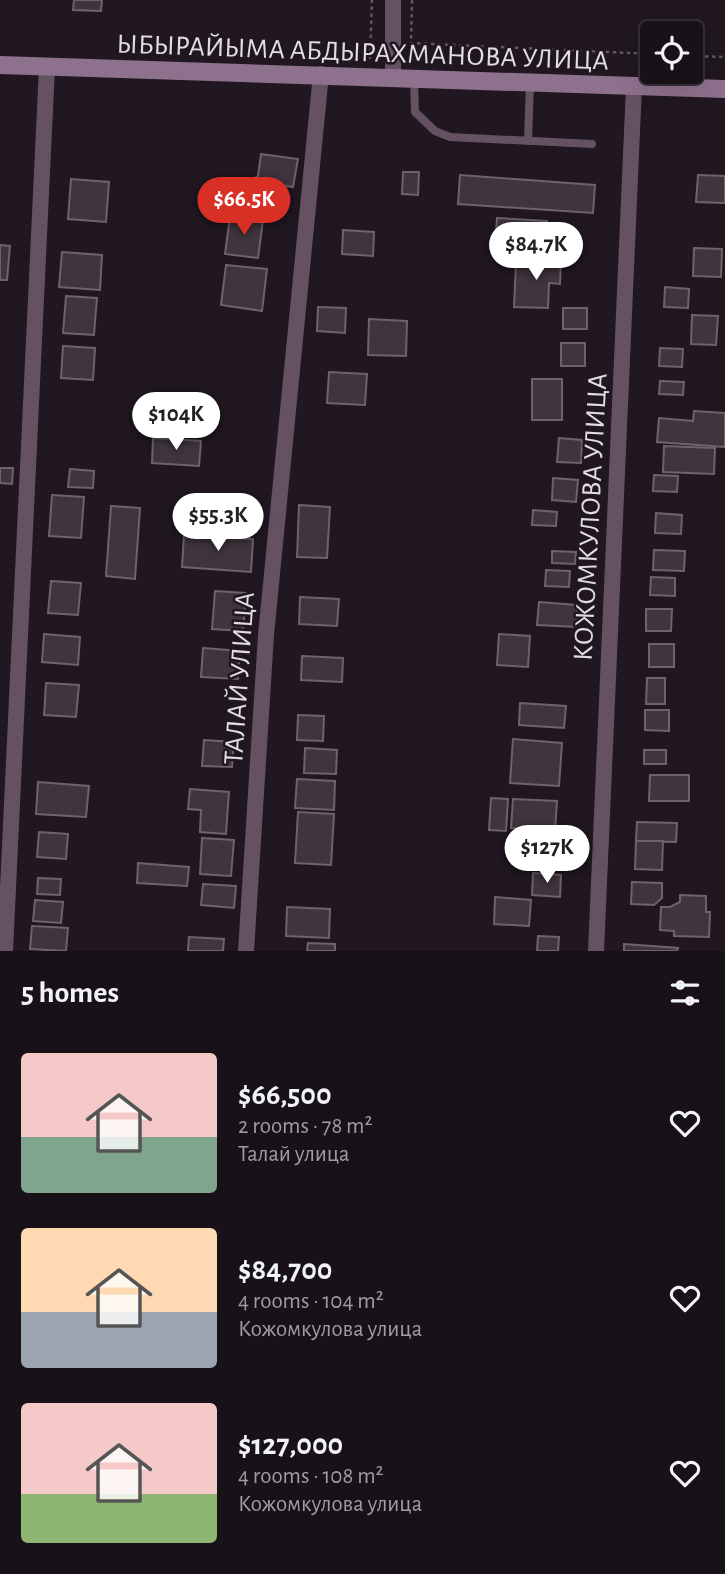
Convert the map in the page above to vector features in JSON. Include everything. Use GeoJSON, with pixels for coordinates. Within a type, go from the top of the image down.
{"type":"FeatureCollection","features":[{"type":"Feature","properties":{"kind":"street"},"geometry":{"type":"LineString","coordinates":[[393,0],[393,77]]}},
{"type":"Feature","properties":{"kind":"street","name":"ЫБЫРАЙЫМА АБДЫРАХМАНОВА УЛИЦА"},"geometry":{"type":"LineString","coordinates":[[0,65],[725,89]]}},
{"type":"Feature","properties":{"kind":"street"},"geometry":{"type":"LineString","coordinates":[[5,951],[47,67]]}},
{"type":"Feature","properties":{"kind":"street","name":"ТАЛАЙ УЛИЦА"},"geometry":{"type":"LineString","coordinates":[[246,951],[266,635],[321,74]]}},
{"type":"Feature","properties":{"kind":"street","name":"КОЖОМКУЛОВА УЛИЦА"},"geometry":{"type":"LineString","coordinates":[[596,951],[634,86]]}},
{"type":"Feature","properties":{"kind":"lane"},"geometry":{"type":"LineString","coordinates":[[414,78],[415,112],[435,131],[450,137],[592,144]]}},
{"type":"Feature","properties":{"kind":"lane"},"geometry":{"type":"LineString","coordinates":[[528,141],[530,82]]}},
{"type":"Feature","properties":{"kind":"path"},"geometry":{"type":"LineString","coordinates":[[372,0],[370,60],[376,61]]}},
{"type":"Feature","properties":{"kind":"path"},"geometry":{"type":"LineString","coordinates":[[412,0],[411,43],[640,53]]}},
{"type":"Feature","properties":{"kind":"path"},"geometry":{"type":"LineString","coordinates":[[703,56],[725,57]]}},
{"type":"Feature","properties":{"kind":"building"},"geometry":{"type":"Polygon","coordinates":[[[74,0],[102,0],[101,11],[73,10],[74,0]]]}},
{"type":"Feature","properties":{"kind":"building"},"geometry":{"type":"Polygon","coordinates":[[[261,154],[298,159],[293,187],[273,184],[269,193],[261,198],[250,194],[248,182],[258,176],[261,154]]]}},
{"type":"Feature","properties":{"kind":"building"},"geometry":{"type":"Polygon","coordinates":[[[403,172],[419,172],[418,195],[402,194],[403,172]]]}},
{"type":"Feature","properties":{"kind":"building"},"geometry":{"type":"Polygon","coordinates":[[[460,175],[595,185],[593,213],[458,204],[460,175]]]}},
{"type":"Feature","properties":{"kind":"building"},"geometry":{"type":"Polygon","coordinates":[[[698,175],[725,176],[725,203],[696,202],[698,175]]]}},
{"type":"Feature","properties":{"kind":"building"},"geometry":{"type":"Polygon","coordinates":[[[71,179],[109,182],[106,222],[68,219],[71,179]]]}},
{"type":"Feature","properties":{"kind":"building"},"geometry":{"type":"Polygon","coordinates":[[[230,216],[263,220],[258,258],[225,254],[230,216]]]}},
{"type":"Feature","properties":{"kind":"building"},"geometry":{"type":"Polygon","coordinates":[[[497,218],[547,221],[545,250],[495,247],[497,218]]]}},
{"type":"Feature","properties":{"kind":"building"},"geometry":{"type":"Polygon","coordinates":[[[343,230],[374,232],[373,256],[342,254],[343,230]]]}},
{"type":"Feature","properties":{"kind":"building"},"geometry":{"type":"Polygon","coordinates":[[[0,245],[10,246],[7,280],[0,280],[0,245]]]}},
{"type":"Feature","properties":{"kind":"building"},"geometry":{"type":"Polygon","coordinates":[[[694,248],[722,249],[721,277],[693,276],[694,248]]]}},
{"type":"Feature","properties":{"kind":"building"},"geometry":{"type":"Polygon","coordinates":[[[62,252],[102,255],[100,290],[59,287],[62,252]]]}},
{"type":"Feature","properties":{"kind":"building"},"geometry":{"type":"Polygon","coordinates":[[[530,258],[561,259],[560,284],[549,283],[548,308],[514,307],[516,263],[530,264],[530,258]]]}},
{"type":"Feature","properties":{"kind":"building"},"geometry":{"type":"Polygon","coordinates":[[[226,265],[267,269],[262,311],[221,305],[226,265]]]}},
{"type":"Feature","properties":{"kind":"building"},"geometry":{"type":"Polygon","coordinates":[[[665,287],[689,289],[688,308],[664,307],[665,287]]]}},
{"type":"Feature","properties":{"kind":"building"},"geometry":{"type":"Polygon","coordinates":[[[66,296],[97,298],[94,335],[63,333],[66,296]]]}},
{"type":"Feature","properties":{"kind":"building"},"geometry":{"type":"Polygon","coordinates":[[[318,307],[346,308],[345,333],[317,331],[318,307]]]}},
{"type":"Feature","properties":{"kind":"building"},"geometry":{"type":"Polygon","coordinates":[[[563,308],[587,308],[587,329],[563,329],[563,308]]]}},
{"type":"Feature","properties":{"kind":"building"},"geometry":{"type":"Polygon","coordinates":[[[692,315],[718,316],[716,345],[691,344],[692,315]]]}},
{"type":"Feature","properties":{"kind":"building"},"geometry":{"type":"Polygon","coordinates":[[[369,319],[407,321],[406,356],[368,355],[369,319]]]}},
{"type":"Feature","properties":{"kind":"building"},"geometry":{"type":"Polygon","coordinates":[[[561,343],[585,343],[585,366],[561,366],[561,343]]]}},
{"type":"Feature","properties":{"kind":"building"},"geometry":{"type":"Polygon","coordinates":[[[63,346],[95,348],[93,380],[61,378],[63,346]]]}},
{"type":"Feature","properties":{"kind":"building"},"geometry":{"type":"Polygon","coordinates":[[[660,348],[683,349],[682,367],[659,366],[660,348]]]}},
{"type":"Feature","properties":{"kind":"building"},"geometry":{"type":"Polygon","coordinates":[[[329,372],[367,374],[365,405],[327,403],[329,372]]]}},
{"type":"Feature","properties":{"kind":"building"},"geometry":{"type":"Polygon","coordinates":[[[532,379],[562,379],[562,420],[532,420],[532,379]]]}},
{"type":"Feature","properties":{"kind":"building"},"geometry":{"type":"Polygon","coordinates":[[[660,381],[684,382],[683,395],[659,394],[660,381]]]}},
{"type":"Feature","properties":{"kind":"building"},"geometry":{"type":"Polygon","coordinates":[[[694,411],[725,413],[725,447],[657,442],[659,418],[693,421],[694,411]]]}},
{"type":"Feature","properties":{"kind":"building"},"geometry":{"type":"Polygon","coordinates":[[[153,438],[201,441],[199,466],[152,463],[153,438]]]}},
{"type":"Feature","properties":{"kind":"building"},"geometry":{"type":"Polygon","coordinates":[[[559,438],[582,440],[581,463],[557,462],[559,438]]]}},
{"type":"Feature","properties":{"kind":"building"},"geometry":{"type":"Polygon","coordinates":[[[664,446],[715,448],[714,474],[663,472],[664,446]]]}},
{"type":"Feature","properties":{"kind":"building"},"geometry":{"type":"Polygon","coordinates":[[[0,468],[13,468],[12,484],[0,483],[0,468]]]}},
{"type":"Feature","properties":{"kind":"building"},"geometry":{"type":"Polygon","coordinates":[[[70,469],[94,471],[93,488],[68,487],[70,469]]]}},
{"type":"Feature","properties":{"kind":"building"},"geometry":{"type":"Polygon","coordinates":[[[654,475],[678,476],[677,492],[653,491],[654,475]]]}},
{"type":"Feature","properties":{"kind":"building"},"geometry":{"type":"Polygon","coordinates":[[[553,478],[578,480],[576,502],[552,500],[553,478]]]}},
{"type":"Feature","properties":{"kind":"building"},"geometry":{"type":"Polygon","coordinates":[[[52,495],[84,497],[81,538],[49,536],[52,495]]]}},
{"type":"Feature","properties":{"kind":"building"},"geometry":{"type":"Polygon","coordinates":[[[299,505],[330,507],[327,558],[297,557],[299,505]]]}},
{"type":"Feature","properties":{"kind":"building"},"geometry":{"type":"Polygon","coordinates":[[[111,506],[140,508],[135,579],[106,576],[111,506]]]}},
{"type":"Feature","properties":{"kind":"building"},"geometry":{"type":"Polygon","coordinates":[[[533,510],[557,512],[556,526],[532,525],[533,510]]]}},
{"type":"Feature","properties":{"kind":"building"},"geometry":{"type":"Polygon","coordinates":[[[656,513],[682,515],[681,534],[655,533],[656,513]]]}},
{"type":"Feature","properties":{"kind":"building"},"geometry":{"type":"Polygon","coordinates":[[[184,535],[253,539],[251,572],[182,567],[184,535]]]}},
{"type":"Feature","properties":{"kind":"building"},"geometry":{"type":"Polygon","coordinates":[[[654,550],[685,551],[684,571],[653,570],[654,550]]]}},
{"type":"Feature","properties":{"kind":"building"},"geometry":{"type":"Polygon","coordinates":[[[552,551],[576,552],[575,564],[552,563],[552,551]]]}},
{"type":"Feature","properties":{"kind":"building"},"geometry":{"type":"Polygon","coordinates":[[[546,570],[570,571],[569,587],[545,586],[546,570]]]}},
{"type":"Feature","properties":{"kind":"building"},"geometry":{"type":"Polygon","coordinates":[[[651,577],[675,578],[675,596],[650,595],[651,577]]]}},
{"type":"Feature","properties":{"kind":"building"},"geometry":{"type":"Polygon","coordinates":[[[51,581],[81,583],[78,615],[48,613],[51,581]]]}},
{"type":"Feature","properties":{"kind":"building"},"geometry":{"type":"Polygon","coordinates":[[[215,591],[246,593],[243,631],[212,629],[215,591]]]}},
{"type":"Feature","properties":{"kind":"building"},"geometry":{"type":"Polygon","coordinates":[[[300,597],[339,599],[337,626],[299,624],[300,597]]]}},
{"type":"Feature","properties":{"kind":"building"},"geometry":{"type":"Polygon","coordinates":[[[539,602],[577,605],[576,627],[537,625],[539,602]]]}},
{"type":"Feature","properties":{"kind":"building"},"geometry":{"type":"Polygon","coordinates":[[[646,609],[672,609],[671,631],[646,631],[646,609]]]}},
{"type":"Feature","properties":{"kind":"building"},"geometry":{"type":"Polygon","coordinates":[[[44,634],[80,637],[78,665],[42,662],[44,634]]]}},
{"type":"Feature","properties":{"kind":"building"},"geometry":{"type":"Polygon","coordinates":[[[499,634],[530,636],[528,667],[497,665],[499,634]]]}},
{"type":"Feature","properties":{"kind":"building"},"geometry":{"type":"Polygon","coordinates":[[[649,644],[674,644],[674,667],[649,667],[649,644]]]}},
{"type":"Feature","properties":{"kind":"building"},"geometry":{"type":"Polygon","coordinates":[[[203,648],[240,651],[238,679],[201,677],[203,648]]]}},
{"type":"Feature","properties":{"kind":"building"},"geometry":{"type":"Polygon","coordinates":[[[302,656],[343,658],[342,682],[301,680],[302,656]]]}},
{"type":"Feature","properties":{"kind":"building"},"geometry":{"type":"Polygon","coordinates":[[[647,678],[665,678],[665,704],[646,704],[647,678]]]}},
{"type":"Feature","properties":{"kind":"building"},"geometry":{"type":"Polygon","coordinates":[[[46,683],[79,685],[76,717],[44,715],[46,683]]]}},
{"type":"Feature","properties":{"kind":"building"},"geometry":{"type":"Polygon","coordinates":[[[520,703],[566,706],[564,728],[519,725],[520,703]]]}},
{"type":"Feature","properties":{"kind":"building"},"geometry":{"type":"Polygon","coordinates":[[[645,710],[669,710],[669,731],[645,730],[645,710]]]}},
{"type":"Feature","properties":{"kind":"building"},"geometry":{"type":"Polygon","coordinates":[[[298,715],[324,716],[323,741],[297,740],[298,715]]]}},
{"type":"Feature","properties":{"kind":"building"},"geometry":{"type":"Polygon","coordinates":[[[513,739],[562,743],[559,786],[510,783],[513,739]]]}},
{"type":"Feature","properties":{"kind":"building"},"geometry":{"type":"Polygon","coordinates":[[[204,740],[234,742],[232,767],[202,766],[204,740]]]}},
{"type":"Feature","properties":{"kind":"building"},"geometry":{"type":"Polygon","coordinates":[[[305,748],[337,750],[336,774],[304,773],[305,748]]]}},
{"type":"Feature","properties":{"kind":"building"},"geometry":{"type":"Polygon","coordinates":[[[644,750],[666,750],[666,764],[644,764],[644,750]]]}},
{"type":"Feature","properties":{"kind":"building"},"geometry":{"type":"Polygon","coordinates":[[[650,775],[689,775],[689,801],[649,801],[650,775]]]}},
{"type":"Feature","properties":{"kind":"building"},"geometry":{"type":"Polygon","coordinates":[[[297,779],[335,781],[334,810],[295,808],[297,779]]]}},
{"type":"Feature","properties":{"kind":"building"},"geometry":{"type":"Polygon","coordinates":[[[38,782],[89,786],[86,817],[36,814],[38,782]]]}},
{"type":"Feature","properties":{"kind":"building"},"geometry":{"type":"Polygon","coordinates":[[[190,789],[229,792],[226,834],[200,832],[201,810],[188,809],[190,789]]]}},
{"type":"Feature","properties":{"kind":"building"},"geometry":{"type":"Polygon","coordinates":[[[491,798],[508,799],[506,831],[489,830],[491,798]]]}},
{"type":"Feature","properties":{"kind":"building"},"geometry":{"type":"Polygon","coordinates":[[[513,799],[557,801],[555,831],[511,828],[513,799]]]}},
{"type":"Feature","properties":{"kind":"building"},"geometry":{"type":"Polygon","coordinates":[[[298,812],[334,814],[331,865],[295,863],[298,812]]]}},
{"type":"Feature","properties":{"kind":"building"},"geometry":{"type":"Polygon","coordinates":[[[637,822],[677,823],[676,842],[636,841],[637,822]]]}},
{"type":"Feature","properties":{"kind":"building"},"geometry":{"type":"Polygon","coordinates":[[[39,832],[68,834],[66,859],[37,857],[39,832]]]}},
{"type":"Feature","properties":{"kind":"building"},"geometry":{"type":"Polygon","coordinates":[[[202,838],[234,840],[231,876],[200,874],[202,838]]]}},
{"type":"Feature","properties":{"kind":"building"},"geometry":{"type":"Polygon","coordinates":[[[636,841],[663,841],[662,870],[635,869],[636,841]]]}},
{"type":"Feature","properties":{"kind":"building"},"geometry":{"type":"Polygon","coordinates":[[[138,863],[189,867],[187,886],[137,883],[138,863]]]}},
{"type":"Feature","properties":{"kind":"building"},"geometry":{"type":"Polygon","coordinates":[[[533,873],[561,875],[560,897],[532,895],[533,873]]]}},
{"type":"Feature","properties":{"kind":"building"},"geometry":{"type":"Polygon","coordinates":[[[38,878],[61,879],[60,895],[37,894],[38,878]]]}},
{"type":"Feature","properties":{"kind":"building"},"geometry":{"type":"Polygon","coordinates":[[[632,882],[662,883],[662,898],[654,905],[631,904],[632,882]]]}},
{"type":"Feature","properties":{"kind":"building"},"geometry":{"type":"Polygon","coordinates":[[[203,884],[236,886],[234,908],[201,905],[203,884]]]}},
{"type":"Feature","properties":{"kind":"building"},"geometry":{"type":"Polygon","coordinates":[[[680,895],[706,896],[706,912],[710,912],[709,937],[674,936],[674,931],[660,930],[661,907],[670,907],[680,902],[680,895]]]}},
{"type":"Feature","properties":{"kind":"building"},"geometry":{"type":"Polygon","coordinates":[[[495,897],[531,900],[529,926],[494,924],[495,897]]]}},
{"type":"Feature","properties":{"kind":"building"},"geometry":{"type":"Polygon","coordinates":[[[35,900],[63,902],[61,923],[33,921],[35,900]]]}},
{"type":"Feature","properties":{"kind":"building"},"geometry":{"type":"Polygon","coordinates":[[[287,907],[330,909],[329,938],[286,936],[287,907]]]}},
{"type":"Feature","properties":{"kind":"building"},"geometry":{"type":"Polygon","coordinates":[[[32,926],[68,928],[66,951],[30,949],[32,926]]]}},
{"type":"Feature","properties":{"kind":"building"},"geometry":{"type":"Polygon","coordinates":[[[538,936],[559,937],[558,951],[537,951],[538,936]]]}},
{"type":"Feature","properties":{"kind":"building"},"geometry":{"type":"Polygon","coordinates":[[[189,937],[224,939],[223,951],[188,951],[189,937]]]}},
{"type":"Feature","properties":{"kind":"building"},"geometry":{"type":"Polygon","coordinates":[[[308,943],[335,944],[335,951],[307,951],[308,943]]]}},
{"type":"Feature","properties":{"kind":"building"},"geometry":{"type":"Polygon","coordinates":[[[624,944],[678,948],[677,951],[624,951],[624,944]]]}}]}
